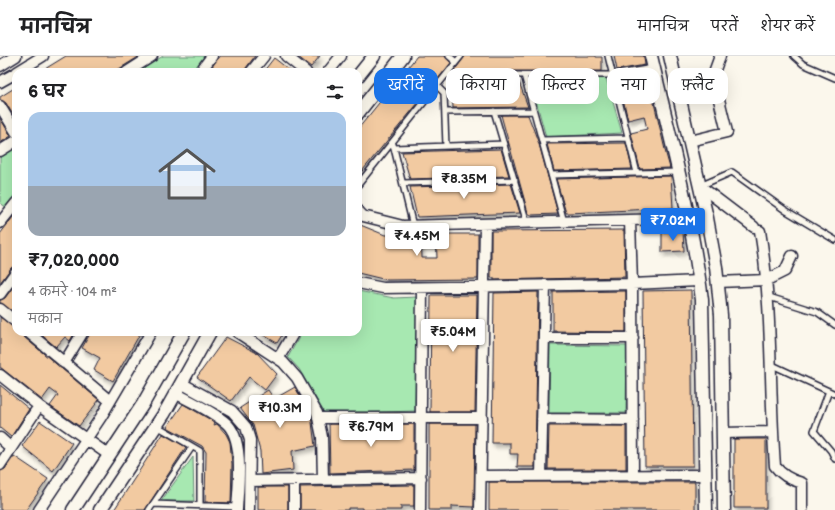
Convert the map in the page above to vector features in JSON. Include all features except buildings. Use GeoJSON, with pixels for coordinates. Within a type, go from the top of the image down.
{"type":"FeatureCollection","features":[{"type":"Feature","properties":{"kind":"street"},"geometry":{"type":"LineString","coordinates":[[0,66],[16,56]]}},
{"type":"Feature","properties":{"kind":"street"},"geometry":{"type":"LineString","coordinates":[[23,68],[43,56]]}},
{"type":"Feature","properties":{"kind":"street"},"geometry":{"type":"LineString","coordinates":[[136,68],[152,56]]}},
{"type":"Feature","properties":{"kind":"street"},"geometry":{"type":"LineString","coordinates":[[203,68],[212,56]]}},
{"type":"Feature","properties":{"kind":"street"},"geometry":{"type":"LineString","coordinates":[[254,68],[264,56]]}},
{"type":"Feature","properties":{"kind":"street"},"geometry":{"type":"LineString","coordinates":[[286,56],[301,68]]}},
{"type":"Feature","properties":{"kind":"street"},"geometry":{"type":"LineString","coordinates":[[331,68],[341,56]]}},
{"type":"Feature","properties":{"kind":"street"},"geometry":{"type":"LineString","coordinates":[[362,71],[374,56]]}},
{"type":"Feature","properties":{"kind":"street"},"geometry":{"type":"LineString","coordinates":[[362,108],[403,56]]}},
{"type":"Feature","properties":{"kind":"street"},"geometry":{"type":"LineString","coordinates":[[651,56],[654,68]]}},
{"type":"Feature","properties":{"kind":"street"},"geometry":{"type":"LineString","coordinates":[[670,56],[707,218],[718,282],[721,315],[724,510]]}},
{"type":"Feature","properties":{"kind":"street"},"geometry":{"type":"LineString","coordinates":[[690,141],[727,132],[713,75],[720,56]]}},
{"type":"Feature","properties":{"kind":"street"},"geometry":{"type":"LineString","coordinates":[[0,82],[12,74]]}},
{"type":"Feature","properties":{"kind":"street"},"geometry":{"type":"LineString","coordinates":[[660,94],[688,218],[702,300],[706,510]]}},
{"type":"Feature","properties":{"kind":"street"},"geometry":{"type":"LineString","coordinates":[[0,106],[12,126]]}},
{"type":"Feature","properties":{"kind":"street"},"geometry":{"type":"LineString","coordinates":[[0,151],[12,144]]}},
{"type":"Feature","properties":{"kind":"street"},"geometry":{"type":"LineString","coordinates":[[700,186],[757,229],[767,280],[772,432],[775,466],[779,472],[790,479],[802,483],[802,510]]}},
{"type":"Feature","properties":{"kind":"street"},"geometry":{"type":"LineString","coordinates":[[0,223],[4,210]]}},
{"type":"Feature","properties":{"kind":"street"},"geometry":{"type":"LineString","coordinates":[[362,215],[403,226],[707,218]]}},
{"type":"Feature","properties":{"kind":"street"},"geometry":{"type":"LineString","coordinates":[[630,221],[633,338],[633,475]]}},
{"type":"Feature","properties":{"kind":"street"},"geometry":{"type":"LineString","coordinates":[[480,510],[485,224]]}},
{"type":"Feature","properties":{"kind":"street"},"geometry":{"type":"LineString","coordinates":[[718,282],[767,280],[785,271],[792,256]]}},
{"type":"Feature","properties":{"kind":"street"},"geometry":{"type":"LineString","coordinates":[[0,294],[12,278]]}},
{"type":"Feature","properties":{"kind":"street"},"geometry":{"type":"LineString","coordinates":[[362,284],[383,288],[422,288],[632,284],[699,281]]}},
{"type":"Feature","properties":{"kind":"street"},"geometry":{"type":"LineString","coordinates":[[541,476],[545,285]]}},
{"type":"Feature","properties":{"kind":"street"},"geometry":{"type":"LineString","coordinates":[[420,510],[422,288]]}},
{"type":"Feature","properties":{"kind":"street"},"geometry":{"type":"LineString","coordinates":[[0,308],[12,318]]}},
{"type":"Feature","properties":{"kind":"street"},"geometry":{"type":"LineString","coordinates":[[33,336],[110,401]]}},
{"type":"Feature","properties":{"kind":"street"},"geometry":{"type":"LineString","coordinates":[[64,363],[81,336]]}},
{"type":"Feature","properties":{"kind":"street"},"geometry":{"type":"LineString","coordinates":[[39,510],[86,440],[149,336]]}},
{"type":"Feature","properties":{"kind":"street"},"geometry":{"type":"LineString","coordinates":[[73,510],[143,404],[182,336]]}},
{"type":"Feature","properties":{"kind":"street"},"geometry":{"type":"LineString","coordinates":[[100,510],[156,426],[208,336]]}},
{"type":"Feature","properties":{"kind":"street"},"geometry":{"type":"LineString","coordinates":[[244,336],[278,358],[297,378],[318,418],[322,437],[323,480]]}},
{"type":"Feature","properties":{"kind":"street"},"geometry":{"type":"LineString","coordinates":[[278,358],[292,336]]}},
{"type":"Feature","properties":{"kind":"street"},"geometry":{"type":"LineString","coordinates":[[544,338],[633,338]]}},
{"type":"Feature","properties":{"kind":"street"},"geometry":{"type":"LineString","coordinates":[[0,375],[39,406],[109,455]]}},
{"type":"Feature","properties":{"kind":"street"},"geometry":{"type":"LineString","coordinates":[[178,388],[232,411],[246,427],[250,440],[249,510]]}},
{"type":"Feature","properties":{"kind":"street"},"geometry":{"type":"LineString","coordinates":[[178,388],[227,423],[234,433],[238,452],[237,509]]}},
{"type":"Feature","properties":{"kind":"street"},"geometry":{"type":"LineString","coordinates":[[0,465],[39,406]]}},
{"type":"Feature","properties":{"kind":"street"},"geometry":{"type":"LineString","coordinates":[[318,418],[482,418]]}},
{"type":"Feature","properties":{"kind":"street"},"geometry":{"type":"LineString","coordinates":[[542,419],[633,420]]}},
{"type":"Feature","properties":{"kind":"street"},"geometry":{"type":"LineString","coordinates":[[722,433],[772,432]]}},
{"type":"Feature","properties":{"kind":"street"},"geometry":{"type":"LineString","coordinates":[[0,438],[12,448]]}},
{"type":"Feature","properties":{"kind":"street"},"geometry":{"type":"LineString","coordinates":[[481,476],[705,475]]}},
{"type":"Feature","properties":{"kind":"street"},"geometry":{"type":"LineString","coordinates":[[250,481],[421,478]]}},
{"type":"Feature","properties":{"kind":"street"},"geometry":{"type":"LineString","coordinates":[[294,480],[294,510]]}},
{"type":"Feature","properties":{"kind":"lane"},"geometry":{"type":"LineString","coordinates":[[449,56],[456,62]]}},
{"type":"Feature","properties":{"kind":"lane"},"geometry":{"type":"LineString","coordinates":[[451,68],[461,56]]}},
{"type":"Feature","properties":{"kind":"lane"},"geometry":{"type":"LineString","coordinates":[[608,56],[611,68]]}},
{"type":"Feature","properties":{"kind":"lane"},"geometry":{"type":"LineString","coordinates":[[794,56],[803,64],[835,78]]}},
{"type":"Feature","properties":{"kind":"lane"},"geometry":{"type":"LineString","coordinates":[[438,85],[446,75]]}},
{"type":"Feature","properties":{"kind":"lane"},"geometry":{"type":"LineString","coordinates":[[520,75],[607,75]]}},
{"type":"Feature","properties":{"kind":"lane"},"geometry":{"type":"LineString","coordinates":[[524,75],[564,222]]}},
{"type":"Feature","properties":{"kind":"lane"},"geometry":{"type":"LineString","coordinates":[[438,87],[444,93],[446,146]]}},
{"type":"Feature","properties":{"kind":"lane"},"geometry":{"type":"LineString","coordinates":[[362,181],[393,146],[424,104]]}},
{"type":"Feature","properties":{"kind":"lane"},"geometry":{"type":"LineString","coordinates":[[619,104],[637,173]]}},
{"type":"Feature","properties":{"kind":"lane"},"geometry":{"type":"LineString","coordinates":[[494,111],[505,144],[526,223]]}},
{"type":"Feature","properties":{"kind":"lane"},"geometry":{"type":"LineString","coordinates":[[445,112],[533,111]]}},
{"type":"Feature","properties":{"kind":"lane"},"geometry":{"type":"LineString","coordinates":[[542,140],[628,138]]}},
{"type":"Feature","properties":{"kind":"lane"},"geometry":{"type":"LineString","coordinates":[[393,146],[505,144]]}},
{"type":"Feature","properties":{"kind":"lane"},"geometry":{"type":"LineString","coordinates":[[393,146],[413,226]]}},
{"type":"Feature","properties":{"kind":"lane"},"geometry":{"type":"LineString","coordinates":[[551,176],[678,172]]}},
{"type":"Feature","properties":{"kind":"lane"},"geometry":{"type":"LineString","coordinates":[[700,186],[732,172],[785,210],[835,240]]}},
{"type":"Feature","properties":{"kind":"lane"},"geometry":{"type":"LineString","coordinates":[[403,183],[515,180]]}},
{"type":"Feature","properties":{"kind":"lane"},"geometry":{"type":"LineString","coordinates":[[768,297],[817,312],[835,325]]}},
{"type":"Feature","properties":{"kind":"lane"},"geometry":{"type":"LineString","coordinates":[[770,364],[835,394]]}},
{"type":"Feature","properties":{"kind":"lane"},"geometry":{"type":"LineString","coordinates":[[829,392],[814,431],[831,450],[835,459]]}},
{"type":"Feature","properties":{"kind":"lane"},"geometry":{"type":"LineString","coordinates":[[156,426],[200,451],[200,506]]}},
{"type":"Feature","properties":{"kind":"lane"},"geometry":{"type":"LineString","coordinates":[[149,510],[192,447]]}},
{"type":"Feature","properties":{"kind":"lane"},"geometry":{"type":"LineString","coordinates":[[153,504],[237,509]]}},
{"type":"Feature","properties":{"kind":"green space"},"geometry":{"type":"Polygon","coordinates":[[[163,56],[206,56],[196,68],[144,68],[163,56]]]}},
{"type":"Feature","properties":{"kind":"green space"},"geometry":{"type":"Polygon","coordinates":[[[599,78],[606,78],[607,104],[614,104],[622,133],[546,137],[537,104],[599,104],[599,78]]]}},
{"type":"Feature","properties":{"kind":"green space"},"geometry":{"type":"Polygon","coordinates":[[[12,149],[12,199],[6,207],[0,203],[0,157],[12,149]]]}},
{"type":"Feature","properties":{"kind":"green space"},"geometry":{"type":"Polygon","coordinates":[[[362,292],[394,298],[417,297],[415,411],[325,414],[299,369],[288,357],[300,336],[362,336],[362,292]]]}},
{"type":"Feature","properties":{"kind":"green space"},"geometry":{"type":"Polygon","coordinates":[[[550,345],[627,346],[626,413],[549,413],[550,345]]]}},
{"type":"Feature","properties":{"kind":"green space"},"geometry":{"type":"Polygon","coordinates":[[[193,457],[194,501],[161,501],[193,457]]]}}]}
